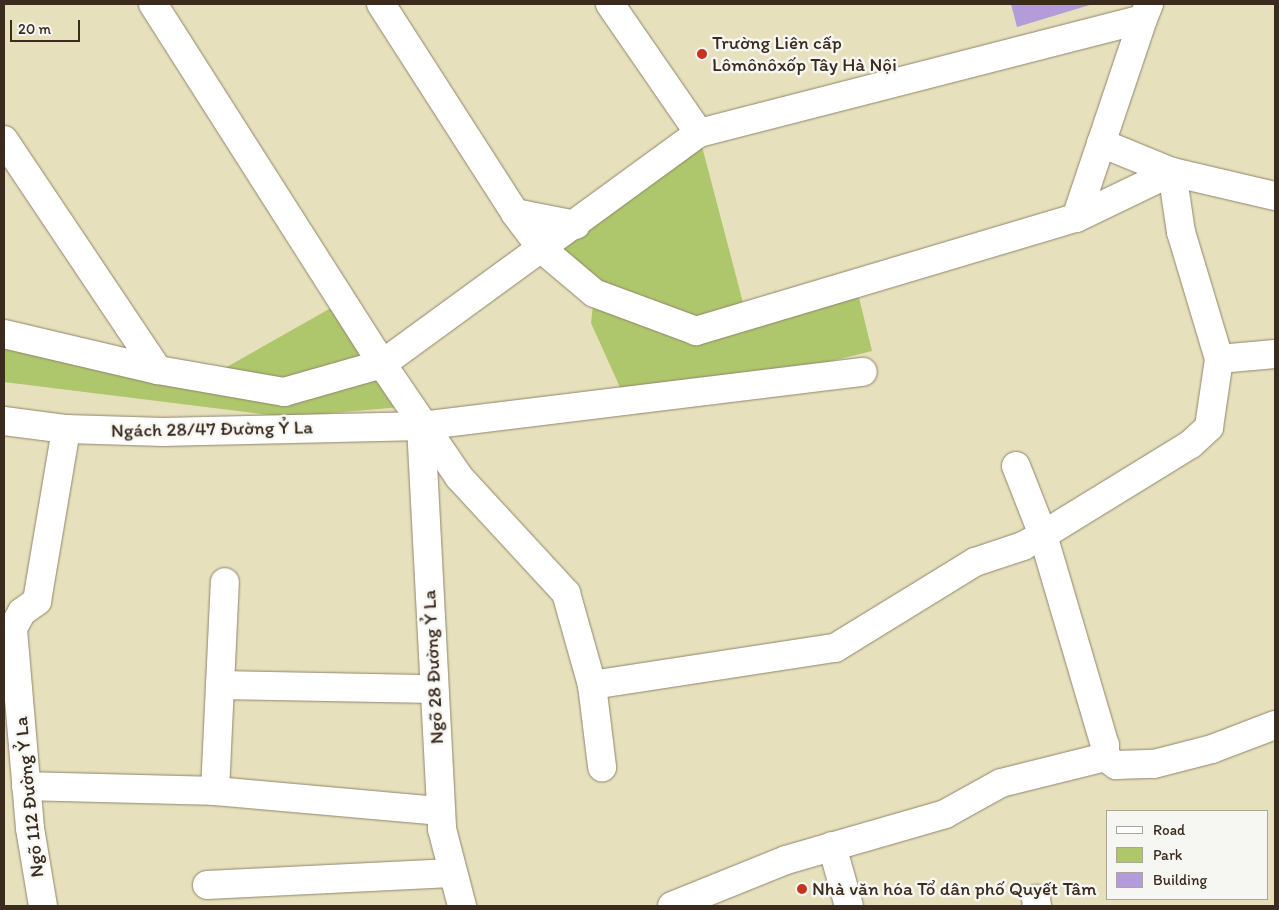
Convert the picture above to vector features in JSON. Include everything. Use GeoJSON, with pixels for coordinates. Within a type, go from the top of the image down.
{"type":"FeatureCollection","features":[{"type":"Feature","properties":{"kind":"street"},"geometry":{"type":"LineString","coordinates":[[381,4],[515,213],[542,249],[594,293],[696,331],[1076,218],[1172,172]]}},
{"type":"Feature","properties":{"kind":"street"},"geometry":{"type":"LineString","coordinates":[[610,4],[699,133]]}},
{"type":"Feature","properties":{"kind":"street"},"geometry":{"type":"LineString","coordinates":[[156,5],[421,426],[459,477],[566,593],[592,685],[602,767]]}},
{"type":"Feature","properties":{"kind":"street"},"geometry":{"type":"LineString","coordinates":[[4,334],[158,370],[284,392],[382,364],[576,225],[699,133],[1146,11]]}},
{"type":"Feature","properties":{"kind":"street"},"geometry":{"type":"LineString","coordinates":[[1076,218],[1146,11]]}},
{"type":"Feature","properties":{"kind":"street"},"geometry":{"type":"LineString","coordinates":[[4,140],[158,370]]}},
{"type":"Feature","properties":{"kind":"street"},"geometry":{"type":"LineString","coordinates":[[1101,143],[1172,172],[1275,196]]}},
{"type":"Feature","properties":{"kind":"street"},"geometry":{"type":"LineString","coordinates":[[592,685],[835,648],[975,562],[1023,546],[1043,535],[1191,444],[1209,427],[1219,359],[1180,232],[1172,172]]}},
{"type":"Feature","properties":{"kind":"street"},"geometry":{"type":"LineString","coordinates":[[515,213],[576,225]]}},
{"type":"Feature","properties":{"kind":"street"},"geometry":{"type":"LineString","coordinates":[[1219,359],[1275,354]]}},
{"type":"Feature","properties":{"kind":"street","name":"Ngách 28/47 Đường Ỷ La"},"geometry":{"type":"LineString","coordinates":[[4,421],[66,429],[164,432],[421,426],[863,372]]}},
{"type":"Feature","properties":{"kind":"street","name":"Ngõ 28 Đường Ỷ La"},"geometry":{"type":"LineString","coordinates":[[421,426],[441,811],[452,873],[462,906]]}},
{"type":"Feature","properties":{"kind":"street","name":"Ngõ 112 Đường Ỷ La"},"geometry":{"type":"LineString","coordinates":[[43,906],[36,878],[26,786],[13,628],[10,621],[38,601],[66,429]]}},
{"type":"Feature","properties":{"kind":"street"},"geometry":{"type":"LineString","coordinates":[[1016,466],[1043,535],[1105,745],[1105,758]]}},
{"type":"Feature","properties":{"kind":"street"},"geometry":{"type":"LineString","coordinates":[[215,791],[225,582]]}},
{"type":"Feature","properties":{"kind":"street"},"geometry":{"type":"LineString","coordinates":[[220,685],[434,689]]}},
{"type":"Feature","properties":{"kind":"street"},"geometry":{"type":"LineString","coordinates":[[672,906],[786,860],[945,814],[1000,783],[1105,758],[1116,765],[1154,764],[1212,750],[1275,725]]}},
{"type":"Feature","properties":{"kind":"street"},"geometry":{"type":"LineString","coordinates":[[26,786],[215,791],[441,811]]}},
{"type":"Feature","properties":{"kind":"street"},"geometry":{"type":"LineString","coordinates":[[832,846],[849,906]]}},
{"type":"Feature","properties":{"kind":"street"},"geometry":{"type":"LineString","coordinates":[[206,886],[452,873]]}},
{"type":"Feature","properties":{"kind":"green space"},"geometry":{"type":"Polygon","coordinates":[[[699,135],[746,314],[696,328],[595,291],[545,249],[699,135]]]}},
{"type":"Feature","properties":{"kind":"green space"},"geometry":{"type":"Polygon","coordinates":[[[856,285],[872,351],[707,392],[623,394],[591,323],[594,295],[696,333],[856,285]]]}},
{"type":"Feature","properties":{"kind":"green space"},"geometry":{"type":"Polygon","coordinates":[[[338,304],[377,362],[284,390],[209,377],[338,304]]]}},
{"type":"Feature","properties":{"kind":"green space"},"geometry":{"type":"Polygon","coordinates":[[[4,344],[284,392],[378,371],[401,407],[287,417],[4,382],[4,344]]]}},
{"type":"Feature","properties":{"kind":"building"},"geometry":{"type":"Polygon","coordinates":[[[1011,4],[1093,4],[1017,27],[1011,4]]]}},
{"type":"Feature","properties":{"kind":"place","name":"Trường Liên cấp Lômônôxốp Tây Hà Nội"},"geometry":{"type":"Point","coordinates":[702,54]}},
{"type":"Feature","properties":{"kind":"place","name":"Nhà văn hóa Tổ dân phố Quyết Tâm"},"geometry":{"type":"Point","coordinates":[802,889]}}]}
